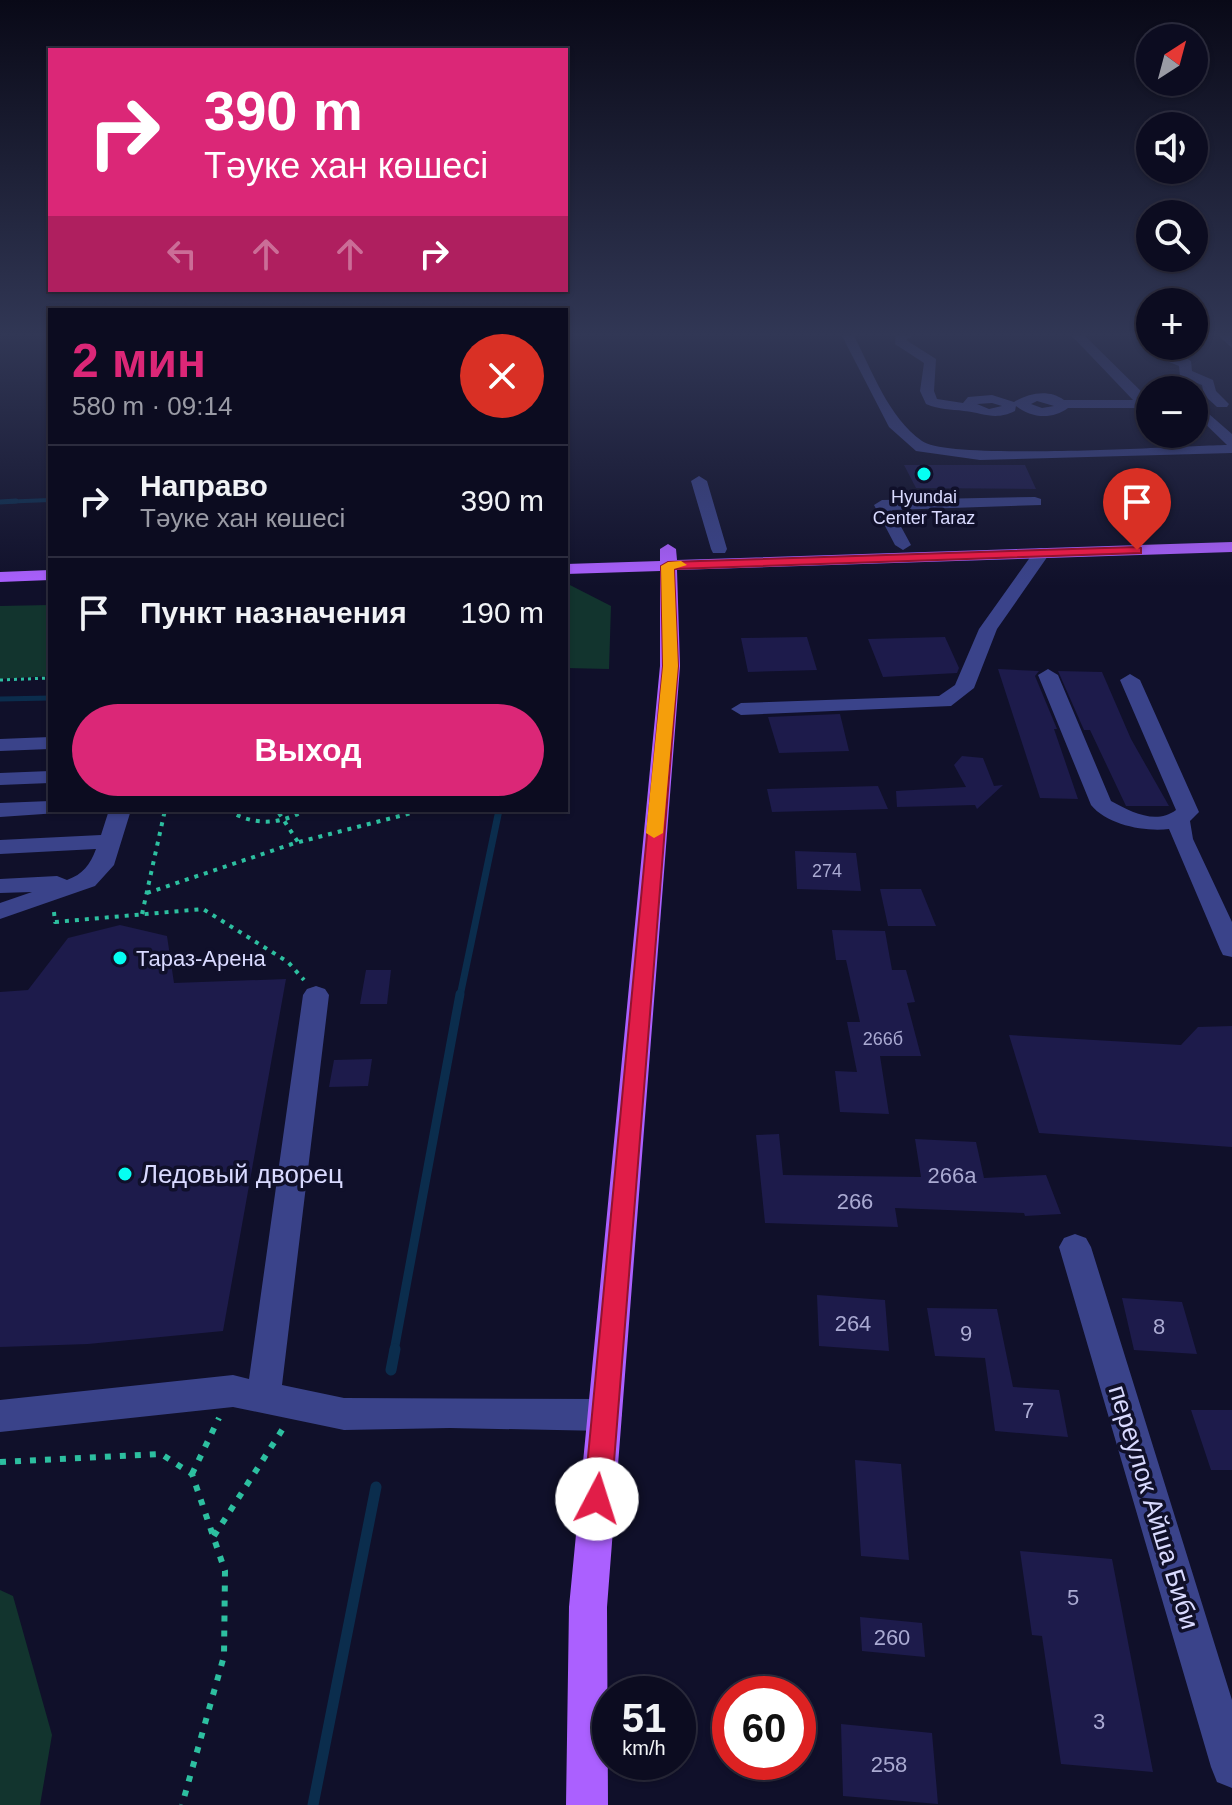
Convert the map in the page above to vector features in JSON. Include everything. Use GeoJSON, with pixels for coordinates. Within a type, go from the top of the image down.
{"type":"FeatureCollection","features":[{"type":"Feature","properties":{"kind":"main road"},"geometry":{"type":"LineString","coordinates":[[568,569],[719,549],[1232,533]]}},
{"type":"Feature","properties":{"kind":"main road"},"geometry":{"type":"LineString","coordinates":[[575,550],[668,557],[1042,553],[1232,547]]}},
{"type":"Feature","properties":{"kind":"main road"},"geometry":{"type":"LineString","coordinates":[[587,1805],[588,1607],[669,680],[668,557]]}},
{"type":"Feature","properties":{"kind":"main road"},"geometry":{"type":"LineString","coordinates":[[0,577],[48,575]]}},
{"type":"Feature","properties":{"kind":"main road"},"geometry":{"type":"LineString","coordinates":[[0,589],[48,587]]}},
{"type":"Feature","properties":{"kind":"street"},"geometry":{"type":"LineString","coordinates":[[891,418],[896,427],[921,448],[980,456],[1232,449]]}},
{"type":"Feature","properties":{"kind":"street"},"geometry":{"type":"LineString","coordinates":[[1208,419],[1232,442]]}},
{"type":"Feature","properties":{"kind":"street"},"geometry":{"type":"LineString","coordinates":[[699,481],[719,549]]}},
{"type":"Feature","properties":{"kind":"street"},"geometry":{"type":"LineString","coordinates":[[903,545],[882,505],[1035,502]]}},
{"type":"Feature","properties":{"kind":"street"},"geometry":{"type":"LineString","coordinates":[[741,709],[944,702],[964,688],[988,629],[1042,553]]}},
{"type":"Feature","properties":{"kind":"street"},"geometry":{"type":"LineString","coordinates":[[1048,675],[1102,805],[1134,820],[1160,825],[1179,821],[1188,812],[1130,680]]}},
{"type":"Feature","properties":{"kind":"street"},"geometry":{"type":"LineString","coordinates":[[0,745],[48,743]]}},
{"type":"Feature","properties":{"kind":"street"},"geometry":{"type":"LineString","coordinates":[[0,779],[48,777]]}},
{"type":"Feature","properties":{"kind":"street"},"geometry":{"type":"LineString","coordinates":[[0,810],[48,808]]}},
{"type":"Feature","properties":{"kind":"street"},"geometry":{"type":"LineString","coordinates":[[0,911],[87,881],[102,865],[119,812]]}},
{"type":"Feature","properties":{"kind":"street"},"geometry":{"type":"LineString","coordinates":[[1179,821],[1182,839],[1232,949]]}},
{"type":"Feature","properties":{"kind":"street"},"geometry":{"type":"LineString","coordinates":[[0,847],[110,841]]}},
{"type":"Feature","properties":{"kind":"street"},"geometry":{"type":"LineString","coordinates":[[0,886],[87,881]]}},
{"type":"Feature","properties":{"kind":"street"},"geometry":{"type":"LineString","coordinates":[[248,1394],[316,995]]}},
{"type":"Feature","properties":{"kind":"street","name":"переулок Айша Биби"},"geometry":{"type":"LineString","coordinates":[[1075,1247],[1232,1767]]}},
{"type":"Feature","properties":{"kind":"street"},"geometry":{"type":"LineString","coordinates":[[0,1416],[248,1394],[344,1414],[450,1412],[605,1415]]}},
{"type":"Feature","properties":{"kind":"path"},"geometry":{"type":"LineString","coordinates":[[0,680],[48,678]]}},
{"type":"Feature","properties":{"kind":"path"},"geometry":{"type":"LineString","coordinates":[[142,914],[165,812]]}},
{"type":"Feature","properties":{"kind":"path"},"geometry":{"type":"LineString","coordinates":[[231,812],[241,819],[260,822],[285,819],[301,812]]}},
{"type":"Feature","properties":{"kind":"path"},"geometry":{"type":"LineString","coordinates":[[279,812],[298,842]]}},
{"type":"Feature","properties":{"kind":"path"},"geometry":{"type":"LineString","coordinates":[[147,893],[298,842],[415,812]]}},
{"type":"Feature","properties":{"kind":"path"},"geometry":{"type":"LineString","coordinates":[[50,893],[55,922],[203,909],[288,962],[316,995]]}},
{"type":"Feature","properties":{"kind":"path"},"geometry":{"type":"LineString","coordinates":[[192,1474],[248,1394]]}},
{"type":"Feature","properties":{"kind":"path"},"geometry":{"type":"LineString","coordinates":[[214,1536],[298,1404]]}},
{"type":"Feature","properties":{"kind":"path"},"geometry":{"type":"LineString","coordinates":[[0,1462],[161,1454],[192,1474],[225,1571],[224,1656],[182,1805]]}},
{"type":"Feature","properties":{"kind":"green space"},"geometry":{"type":"Polygon","coordinates":[[[568,584],[611,606],[609,669],[568,668],[568,584]]]}},
{"type":"Feature","properties":{"kind":"green space"},"geometry":{"type":"Polygon","coordinates":[[[48,605],[48,676],[0,679],[0,606],[48,605]]]}},
{"type":"Feature","properties":{"kind":"green space"},"geometry":{"type":"Polygon","coordinates":[[[0,1590],[13,1596],[52,1735],[40,1805],[0,1805],[0,1590]]]}},
{"type":"Feature","properties":{"kind":"building"},"geometry":{"type":"Polygon","coordinates":[[[904,465],[1025,465],[1036,489],[916,488],[904,465]]]}},
{"type":"Feature","properties":{"kind":"building"},"geometry":{"type":"Polygon","coordinates":[[[807,637],[817,670],[748,672],[741,638],[807,637]]]}},
{"type":"Feature","properties":{"kind":"building"},"geometry":{"type":"Polygon","coordinates":[[[945,637],[959,668],[957,673],[883,677],[868,639],[945,637]]]}},
{"type":"Feature","properties":{"kind":"building"},"geometry":{"type":"Polygon","coordinates":[[[998,669],[1039,671],[1035,676],[1057,729],[1054,729],[1078,799],[1040,798],[998,669]]]}},
{"type":"Feature","properties":{"kind":"building"},"geometry":{"type":"Polygon","coordinates":[[[1058,671],[1102,672],[1131,739],[1169,806],[1126,806],[1090,730],[1084,730],[1058,671]]]}},
{"type":"Feature","properties":{"kind":"building"},"geometry":{"type":"Polygon","coordinates":[[[840,714],[849,751],[779,753],[768,717],[840,714]]]}},
{"type":"Feature","properties":{"kind":"building"},"geometry":{"type":"Polygon","coordinates":[[[962,756],[983,758],[994,786],[1003,785],[977,809],[975,805],[897,807],[896,791],[966,787],[954,765],[962,756]]]}},
{"type":"Feature","properties":{"kind":"building"},"geometry":{"type":"Polygon","coordinates":[[[878,786],[888,809],[772,812],[767,789],[878,786]]]}},
{"type":"Feature","properties":{"kind":"building"},"geometry":{"type":"Polygon","coordinates":[[[795,851],[856,853],[861,891],[797,889],[795,851]]]}},
{"type":"Feature","properties":{"kind":"building"},"geometry":{"type":"Polygon","coordinates":[[[880,889],[921,889],[936,926],[888,926],[880,889]]]}},
{"type":"Feature","properties":{"kind":"building","name":"Ледовый дворец"},"geometry":{"type":"Polygon","coordinates":[[[120,925],[167,936],[174,983],[286,979],[223,1331],[88,1344],[0,1347],[0,992],[28,990],[68,938],[120,925]]]}},
{"type":"Feature","properties":{"kind":"building"},"geometry":{"type":"Polygon","coordinates":[[[832,930],[885,931],[892,970],[906,970],[915,1002],[907,1003],[921,1056],[880,1056],[889,1114],[840,1112],[835,1071],[857,1072],[847,1022],[860,1022],[846,960],[836,960],[832,930]]]}},
{"type":"Feature","properties":{"kind":"building"},"geometry":{"type":"Polygon","coordinates":[[[366,970],[391,970],[387,1004],[360,1004],[366,970]]]}},
{"type":"Feature","properties":{"kind":"building"},"geometry":{"type":"Polygon","coordinates":[[[1232,1026],[1232,1147],[1039,1133],[1009,1035],[1181,1045],[1198,1027],[1232,1026]]]}},
{"type":"Feature","properties":{"kind":"building"},"geometry":{"type":"Polygon","coordinates":[[[372,1059],[368,1086],[329,1087],[334,1060],[372,1059]]]}},
{"type":"Feature","properties":{"kind":"building"},"geometry":{"type":"Polygon","coordinates":[[[779,1134],[783,1175],[921,1177],[915,1139],[976,1142],[984,1178],[1046,1175],[1061,1214],[1025,1216],[1024,1213],[895,1208],[898,1227],[765,1223],[756,1135],[779,1134]]]}},
{"type":"Feature","properties":{"kind":"building"},"geometry":{"type":"Polygon","coordinates":[[[817,1295],[885,1300],[889,1351],[819,1346],[817,1295]]]}},
{"type":"Feature","properties":{"kind":"building"},"geometry":{"type":"Polygon","coordinates":[[[1122,1298],[1182,1302],[1197,1354],[1134,1350],[1122,1298]]]}},
{"type":"Feature","properties":{"kind":"building"},"geometry":{"type":"Polygon","coordinates":[[[927,1308],[997,1309],[1013,1387],[1059,1390],[1068,1437],[995,1431],[985,1358],[935,1356],[927,1308]]]}},
{"type":"Feature","properties":{"kind":"building"},"geometry":{"type":"Polygon","coordinates":[[[1191,1410],[1232,1410],[1232,1470],[1211,1470],[1191,1410]]]}},
{"type":"Feature","properties":{"kind":"building"},"geometry":{"type":"Polygon","coordinates":[[[855,1460],[901,1464],[909,1560],[861,1556],[855,1460]]]}},
{"type":"Feature","properties":{"kind":"building"},"geometry":{"type":"Polygon","coordinates":[[[1020,1551],[1112,1559],[1153,1772],[1061,1764],[1042,1636],[1032,1635],[1020,1551]]]}},
{"type":"Feature","properties":{"kind":"building"},"geometry":{"type":"Polygon","coordinates":[[[860,1617],[922,1623],[925,1657],[862,1651],[860,1617]]]}},
{"type":"Feature","properties":{"kind":"building"},"geometry":{"type":"Polygon","coordinates":[[[841,1724],[932,1733],[938,1804],[843,1796],[841,1724]]]}},
{"type":"Feature","properties":{"kind":"waterway"},"geometry":{"type":"LineString","coordinates":[[16,501],[0,502],[48,500]]}},
{"type":"Feature","properties":{"kind":"waterway"},"geometry":{"type":"LineString","coordinates":[[0,699],[48,698]]}},
{"type":"Feature","properties":{"kind":"waterway"},"geometry":{"type":"LineString","coordinates":[[460,996],[499,812]]}},
{"type":"Feature","properties":{"kind":"waterway"},"geometry":{"type":"LineString","coordinates":[[394,1351],[460,994]]}},
{"type":"Feature","properties":{"kind":"waterway"},"geometry":{"type":"LineString","coordinates":[[391,1370],[395,1349]]}},
{"type":"Feature","properties":{"kind":"waterway"},"geometry":{"type":"LineString","coordinates":[[313,1805],[376,1487]]}},
{"type":"Feature","properties":{"kind":"slow traffic"},"geometry":{"type":"LineString","coordinates":[[654,833],[670,666],[668,566],[681,565]]}},
{"type":"Feature","properties":{"kind":"place","name":"Hyundai Center Taraz"},"geometry":{"type":"Point","coordinates":[924,474]}},
{"type":"Feature","properties":{"kind":"place","name":"Тараз-Арена"},"geometry":{"type":"Point","coordinates":[120,958]}},
{"type":"Feature","properties":{"kind":"place","name":"Ледовый дворец"},"geometry":{"type":"Point","coordinates":[125,1174]}},
{"type":"Feature","properties":{"kind":"route"},"geometry":{"type":"LineString","coordinates":[[597,1499],[667,708],[670,666],[668,566],[1137,550]]}}]}
